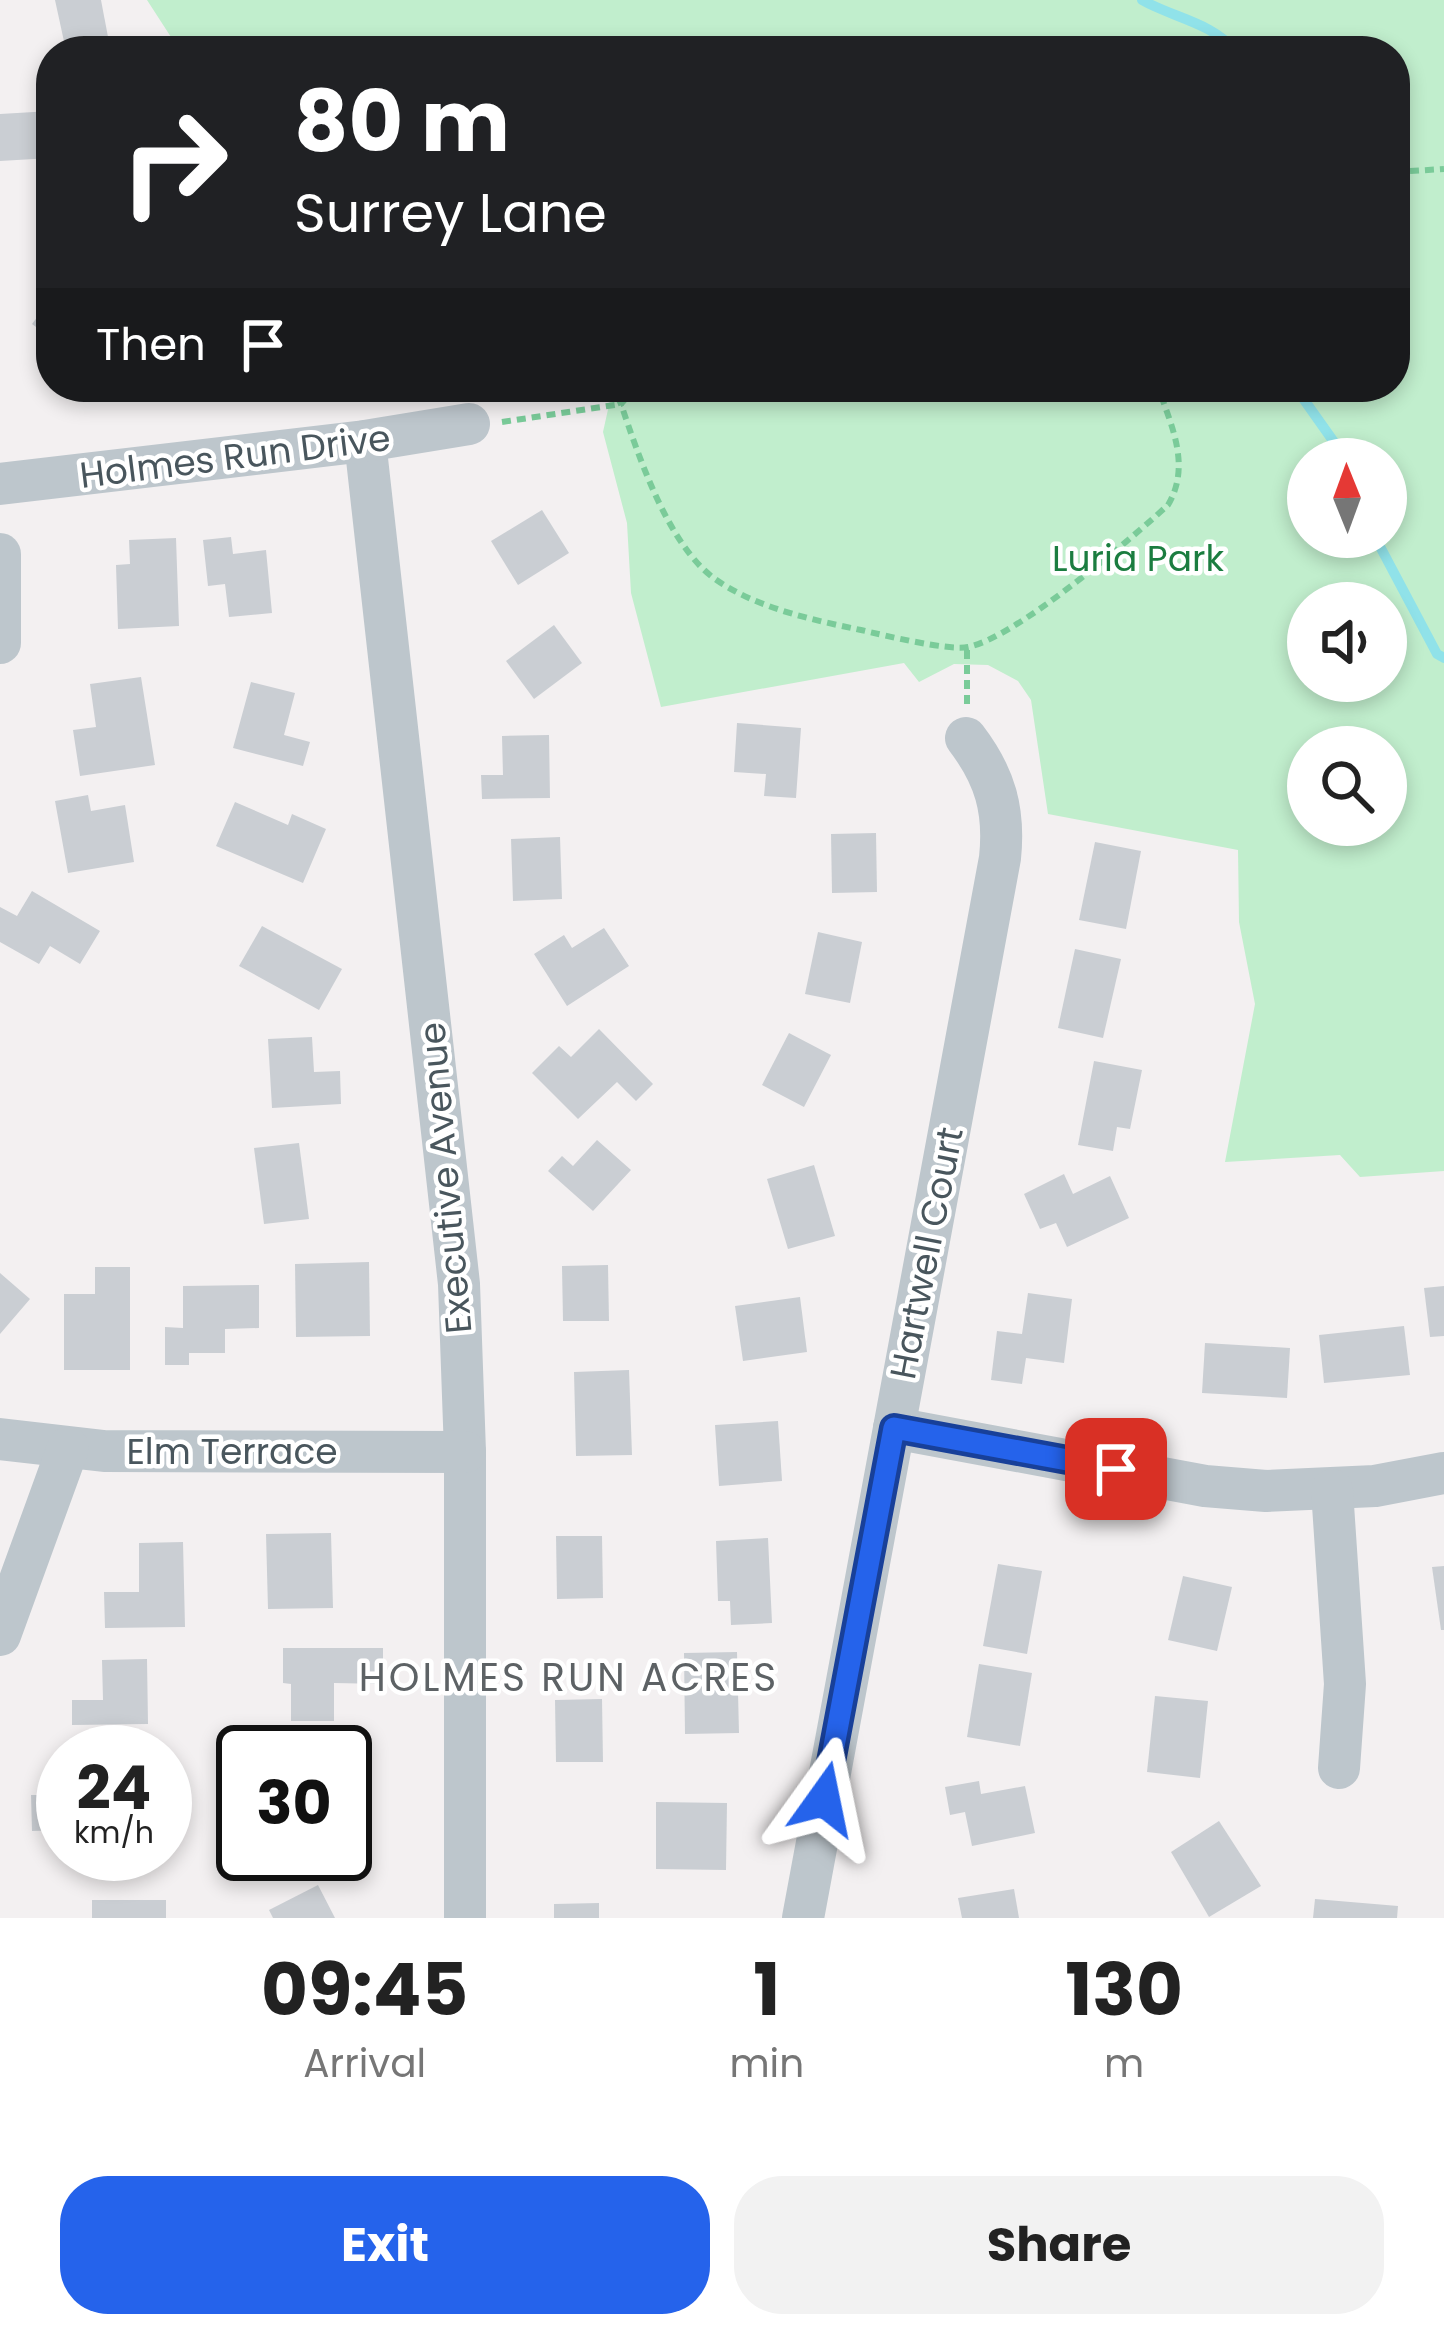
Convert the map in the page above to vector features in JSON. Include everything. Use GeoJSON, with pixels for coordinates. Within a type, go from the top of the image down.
{"type":"FeatureCollection","features":[{"type":"Feature","properties":{"kind":"street","name":"Holmes Run Drive"},"geometry":{"type":"LineString","coordinates":[[0,484],[365,441],[469,424]]}},
{"type":"Feature","properties":{"kind":"street","name":"Executive Avenue"},"geometry":{"type":"LineString","coordinates":[[365,441],[459,1283],[465,1452],[465,1918]]}},
{"type":"Feature","properties":{"kind":"street"},"geometry":{"type":"LineString","coordinates":[[0,554],[0,643]]}},
{"type":"Feature","properties":{"kind":"street","name":"Hartwell Court"},"geometry":{"type":"LineString","coordinates":[[802,1918],[1000,858],[1003,826],[998,792],[985,762],[966,738]]}},
{"type":"Feature","properties":{"kind":"street"},"geometry":{"type":"LineString","coordinates":[[894,1428],[1205,1486],[1266,1491],[1333,1490],[1444,1473]]}},
{"type":"Feature","properties":{"kind":"street","name":"Elm Terrace"},"geometry":{"type":"LineString","coordinates":[[0,1439],[68,1448],[465,1452]]}},
{"type":"Feature","properties":{"kind":"street"},"geometry":{"type":"LineString","coordinates":[[0,1635],[68,1448]]}},
{"type":"Feature","properties":{"kind":"street"},"geometry":{"type":"LineString","coordinates":[[1333,1490],[1345,1684],[1339,1768]]}},
{"type":"Feature","properties":{"kind":"path"},"geometry":{"type":"LineString","coordinates":[[1410,171],[1444,169]]}},
{"type":"Feature","properties":{"kind":"path"},"geometry":{"type":"LineString","coordinates":[[469,424],[621,404],[645,477],[693,557],[715,579],[777,608],[829,623],[967,647],[1024,620],[1168,505],[1180,484],[1179,448],[1163,402]]}},
{"type":"Feature","properties":{"kind":"path"},"geometry":{"type":"LineString","coordinates":[[966,738],[967,647]]}},
{"type":"Feature","properties":{"kind":"green space","name":"Luria Park"},"geometry":{"type":"Polygon","coordinates":[[[147,0],[1444,0],[1444,1171],[1360,1177],[1340,1155],[1225,1162],[1255,1004],[1239,922],[1238,850],[1048,814],[1031,700],[1018,681],[988,665],[954,664],[919,682],[904,663],[661,707],[631,593],[627,523],[603,432],[610,402],[1410,402],[1410,36],[170,36],[147,0]]]}},
{"type":"Feature","properties":{"kind":"building"},"geometry":{"type":"Polygon","coordinates":[[[55,0],[101,0],[108,36],[63,36],[55,0]]]}},
{"type":"Feature","properties":{"kind":"building"},"geometry":{"type":"Polygon","coordinates":[[[36,112],[36,159],[0,161],[0,114],[36,112]]]}},
{"type":"Feature","properties":{"kind":"building"},"geometry":{"type":"Polygon","coordinates":[[[542,510],[569,553],[518,585],[491,541],[542,510]]]}},
{"type":"Feature","properties":{"kind":"building"},"geometry":{"type":"Polygon","coordinates":[[[231,537],[233,554],[266,550],[272,613],[229,617],[225,584],[208,586],[203,540],[231,537]]]}},
{"type":"Feature","properties":{"kind":"building"},"geometry":{"type":"Polygon","coordinates":[[[176,538],[179,626],[118,629],[116,565],[130,564],[129,540],[176,538]]]}},
{"type":"Feature","properties":{"kind":"building"},"geometry":{"type":"Polygon","coordinates":[[[554,625],[582,663],[534,699],[506,661],[554,625]]]}},
{"type":"Feature","properties":{"kind":"building"},"geometry":{"type":"Polygon","coordinates":[[[141,677],[155,765],[80,776],[73,730],[96,727],[90,684],[141,677]]]}},
{"type":"Feature","properties":{"kind":"building"},"geometry":{"type":"Polygon","coordinates":[[[251,682],[295,693],[284,735],[310,742],[303,766],[233,748],[251,682]]]}},
{"type":"Feature","properties":{"kind":"building"},"geometry":{"type":"Polygon","coordinates":[[[737,723],[801,728],[796,798],[764,796],[766,774],[734,772],[737,723]]]}},
{"type":"Feature","properties":{"kind":"building"},"geometry":{"type":"Polygon","coordinates":[[[549,735],[550,798],[482,799],[481,775],[503,775],[502,736],[549,735]]]}},
{"type":"Feature","properties":{"kind":"building"},"geometry":{"type":"Polygon","coordinates":[[[88,795],[91,811],[125,805],[134,862],[68,873],[55,801],[88,795]]]}},
{"type":"Feature","properties":{"kind":"building"},"geometry":{"type":"Polygon","coordinates":[[[235,802],[288,825],[292,814],[326,829],[303,883],[216,846],[235,802]]]}},
{"type":"Feature","properties":{"kind":"building"},"geometry":{"type":"Polygon","coordinates":[[[876,833],[877,892],[832,893],[831,834],[876,833]]]}},
{"type":"Feature","properties":{"kind":"building"},"geometry":{"type":"Polygon","coordinates":[[[560,837],[562,899],[513,901],[511,839],[560,837]]]}},
{"type":"Feature","properties":{"kind":"building"},"geometry":{"type":"Polygon","coordinates":[[[1095,842],[1141,851],[1126,929],[1079,920],[1095,842]]]}},
{"type":"Feature","properties":{"kind":"building"},"geometry":{"type":"Polygon","coordinates":[[[32,891],[100,931],[80,964],[50,946],[39,964],[0,942],[0,907],[17,916],[32,891]]]}},
{"type":"Feature","properties":{"kind":"building"},"geometry":{"type":"Polygon","coordinates":[[[262,926],[342,969],[319,1010],[239,966],[262,926]]]}},
{"type":"Feature","properties":{"kind":"building"},"geometry":{"type":"Polygon","coordinates":[[[604,928],[629,966],[567,1006],[534,954],[564,935],[572,948],[604,928]]]}},
{"type":"Feature","properties":{"kind":"building"},"geometry":{"type":"Polygon","coordinates":[[[818,932],[862,942],[850,1003],[805,994],[818,932]]]}},
{"type":"Feature","properties":{"kind":"building"},"geometry":{"type":"Polygon","coordinates":[[[1075,949],[1121,959],[1103,1038],[1058,1028],[1075,949]]]}},
{"type":"Feature","properties":{"kind":"building"},"geometry":{"type":"Polygon","coordinates":[[[599,1029],[653,1084],[636,1101],[617,1082],[578,1119],[532,1073],[559,1046],[571,1057],[599,1029]]]}},
{"type":"Feature","properties":{"kind":"building"},"geometry":{"type":"Polygon","coordinates":[[[789,1033],[831,1055],[804,1107],[762,1085],[789,1033]]]}},
{"type":"Feature","properties":{"kind":"building"},"geometry":{"type":"Polygon","coordinates":[[[312,1037],[314,1072],[340,1071],[341,1104],[272,1108],[268,1039],[312,1037]]]}},
{"type":"Feature","properties":{"kind":"building"},"geometry":{"type":"Polygon","coordinates":[[[1094,1061],[1142,1070],[1130,1129],[1117,1127],[1113,1151],[1078,1145],[1094,1061]]]}},
{"type":"Feature","properties":{"kind":"building"},"geometry":{"type":"Polygon","coordinates":[[[597,1140],[631,1170],[593,1211],[548,1171],[562,1156],[573,1166],[597,1140]]]}},
{"type":"Feature","properties":{"kind":"building"},"geometry":{"type":"Polygon","coordinates":[[[299,1143],[309,1219],[264,1224],[254,1148],[299,1143]]]}},
{"type":"Feature","properties":{"kind":"building"},"geometry":{"type":"Polygon","coordinates":[[[814,1165],[835,1236],[788,1249],[767,1179],[814,1165]]]}},
{"type":"Feature","properties":{"kind":"building"},"geometry":{"type":"Polygon","coordinates":[[[1064,1174],[1073,1194],[1110,1176],[1129,1218],[1067,1247],[1056,1223],[1040,1229],[1024,1194],[1064,1174]]]}},
{"type":"Feature","properties":{"kind":"building"},"geometry":{"type":"Polygon","coordinates":[[[369,1262],[370,1336],[296,1337],[295,1264],[369,1262]]]}},
{"type":"Feature","properties":{"kind":"building"},"geometry":{"type":"Polygon","coordinates":[[[608,1265],[609,1321],[563,1321],[562,1266],[608,1265]]]}},
{"type":"Feature","properties":{"kind":"building"},"geometry":{"type":"Polygon","coordinates":[[[95,1267],[130,1267],[130,1370],[64,1370],[64,1294],[95,1294],[95,1267]]]}},
{"type":"Feature","properties":{"kind":"building"},"geometry":{"type":"Polygon","coordinates":[[[0,1273],[30,1299],[0,1334],[0,1273]]]}},
{"type":"Feature","properties":{"kind":"building"},"geometry":{"type":"Polygon","coordinates":[[[259,1285],[259,1328],[225,1329],[225,1353],[189,1353],[189,1365],[165,1365],[165,1327],[183,1328],[183,1286],[259,1285]]]}},
{"type":"Feature","properties":{"kind":"building"},"geometry":{"type":"Polygon","coordinates":[[[1444,1286],[1444,1336],[1430,1337],[1424,1288],[1444,1286]]]}},
{"type":"Feature","properties":{"kind":"building"},"geometry":{"type":"Polygon","coordinates":[[[1028,1293],[1072,1299],[1064,1363],[1026,1358],[1022,1384],[991,1380],[997,1331],[1022,1334],[1028,1293]]]}},
{"type":"Feature","properties":{"kind":"building"},"geometry":{"type":"Polygon","coordinates":[[[800,1297],[807,1352],[743,1361],[735,1306],[800,1297]]]}},
{"type":"Feature","properties":{"kind":"building"},"geometry":{"type":"Polygon","coordinates":[[[1404,1326],[1410,1375],[1324,1383],[1319,1335],[1404,1326]]]}},
{"type":"Feature","properties":{"kind":"building"},"geometry":{"type":"Polygon","coordinates":[[[1205,1343],[1290,1348],[1287,1398],[1202,1393],[1205,1343]]]}},
{"type":"Feature","properties":{"kind":"building"},"geometry":{"type":"Polygon","coordinates":[[[629,1370],[632,1455],[576,1456],[574,1372],[629,1370]]]}},
{"type":"Feature","properties":{"kind":"building"},"geometry":{"type":"Polygon","coordinates":[[[778,1421],[782,1481],[719,1486],[715,1425],[778,1421]]]}},
{"type":"Feature","properties":{"kind":"building"},"geometry":{"type":"Polygon","coordinates":[[[331,1533],[333,1608],[268,1609],[266,1534],[331,1533]]]}},
{"type":"Feature","properties":{"kind":"building"},"geometry":{"type":"Polygon","coordinates":[[[556,1536],[602,1536],[603,1598],[557,1599],[556,1536]]]}},
{"type":"Feature","properties":{"kind":"building"},"geometry":{"type":"Polygon","coordinates":[[[768,1538],[772,1623],[731,1625],[730,1601],[718,1601],[716,1541],[768,1538]]]}},
{"type":"Feature","properties":{"kind":"building"},"geometry":{"type":"Polygon","coordinates":[[[183,1542],[185,1627],[105,1628],[104,1592],[139,1592],[139,1543],[183,1542]]]}},
{"type":"Feature","properties":{"kind":"building"},"geometry":{"type":"Polygon","coordinates":[[[998,1564],[1042,1571],[1027,1654],[983,1646],[998,1564]]]}},
{"type":"Feature","properties":{"kind":"building"},"geometry":{"type":"Polygon","coordinates":[[[1444,1566],[1444,1630],[1441,1630],[1432,1567],[1444,1566]]]}},
{"type":"Feature","properties":{"kind":"building"},"geometry":{"type":"Polygon","coordinates":[[[1183,1576],[1232,1587],[1217,1651],[1168,1640],[1183,1576]]]}},
{"type":"Feature","properties":{"kind":"building"},"geometry":{"type":"Polygon","coordinates":[[[283,1648],[383,1648],[383,1684],[334,1683],[334,1721],[291,1721],[291,1684],[283,1683],[283,1648]]]}},
{"type":"Feature","properties":{"kind":"building"},"geometry":{"type":"Polygon","coordinates":[[[737,1652],[739,1733],[685,1734],[684,1653],[737,1652]]]}},
{"type":"Feature","properties":{"kind":"building"},"geometry":{"type":"Polygon","coordinates":[[[147,1659],[148,1724],[72,1725],[72,1700],[103,1700],[102,1660],[147,1659]]]}},
{"type":"Feature","properties":{"kind":"building"},"geometry":{"type":"Polygon","coordinates":[[[979,1664],[1032,1673],[1020,1746],[967,1737],[979,1664]]]}},
{"type":"Feature","properties":{"kind":"building"},"geometry":{"type":"Polygon","coordinates":[[[1155,1696],[1208,1701],[1200,1778],[1147,1772],[1155,1696]]]}},
{"type":"Feature","properties":{"kind":"building"},"geometry":{"type":"Polygon","coordinates":[[[602,1699],[603,1762],[556,1762],[555,1700],[602,1699]]]}},
{"type":"Feature","properties":{"kind":"building"},"geometry":{"type":"Polygon","coordinates":[[[979,1781],[981,1794],[1025,1786],[1035,1833],[972,1846],[965,1812],[950,1815],[945,1787],[979,1781]]]}},
{"type":"Feature","properties":{"kind":"building"},"geometry":{"type":"Polygon","coordinates":[[[31,1795],[36,1795],[36,1831],[32,1831],[31,1795]]]}},
{"type":"Feature","properties":{"kind":"building"},"geometry":{"type":"Polygon","coordinates":[[[656,1802],[727,1803],[726,1870],[656,1869],[656,1802]]]}},
{"type":"Feature","properties":{"kind":"building"},"geometry":{"type":"Polygon","coordinates":[[[1219,1821],[1261,1886],[1209,1917],[1171,1852],[1219,1821]]]}},
{"type":"Feature","properties":{"kind":"building"},"geometry":{"type":"Polygon","coordinates":[[[318,1885],[335,1918],[273,1918],[269,1910],[318,1885]]]}},
{"type":"Feature","properties":{"kind":"building"},"geometry":{"type":"Polygon","coordinates":[[[1014,1889],[1019,1918],[962,1918],[958,1898],[1014,1889]]]}},
{"type":"Feature","properties":{"kind":"building"},"geometry":{"type":"Polygon","coordinates":[[[1315,1899],[1398,1906],[1397,1918],[1313,1918],[1315,1899]]]}},
{"type":"Feature","properties":{"kind":"building"},"geometry":{"type":"Polygon","coordinates":[[[92,1900],[166,1900],[166,1918],[92,1918],[92,1900]]]}},
{"type":"Feature","properties":{"kind":"building"},"geometry":{"type":"Polygon","coordinates":[[[599,1903],[599,1918],[554,1918],[554,1904],[599,1903]]]}},
{"type":"Feature","properties":{"kind":"waterway"},"geometry":{"type":"LineString","coordinates":[[1142,0],[1218,36]]}},
{"type":"Feature","properties":{"kind":"waterway"},"geometry":{"type":"LineString","coordinates":[[1306,402],[1331,438]]}},
{"type":"Feature","properties":{"kind":"waterway"},"geometry":{"type":"LineString","coordinates":[[1386,558],[1437,654],[1444,658]]}},
{"type":"Feature","properties":{"kind":"district","name":"HOLMES RUN ACRES"},"geometry":{"type":"Point","coordinates":[569,1677]}},
{"type":"Feature","properties":{"kind":"route"},"geometry":{"type":"LineString","coordinates":[[824,1799],[894,1428],[1116,1469]]}}]}
